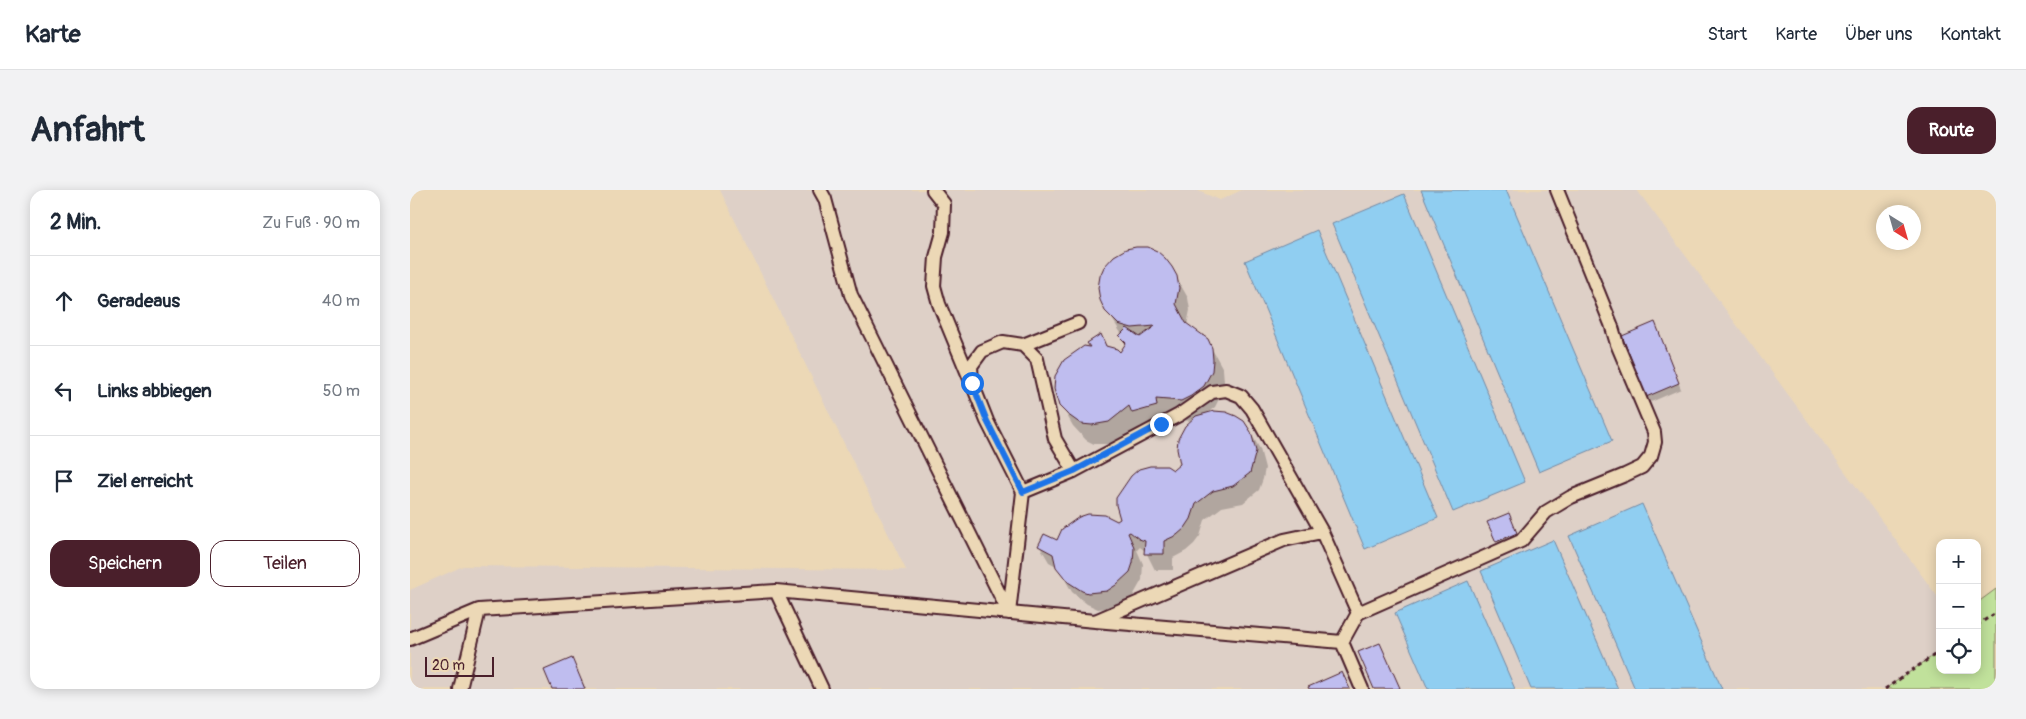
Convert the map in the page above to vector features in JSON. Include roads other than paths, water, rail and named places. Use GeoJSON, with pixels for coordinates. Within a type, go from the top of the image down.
{"type":"FeatureCollection","features":[{"type":"Feature","properties":{"kind":"lane"},"geometry":{"type":"LineString","coordinates":[[934,190],[944,204],[943,232],[936,257],[934,286],[939,304],[987,421],[1023,492],[1009,613]]}},
{"type":"Feature","properties":{"kind":"lane"},"geometry":{"type":"LineString","coordinates":[[1342,642],[1358,613],[1521,541],[1546,512],[1571,497],[1642,467],[1651,456],[1656,442],[1654,432],[1616,344],[1611,324],[1557,190]]}},
{"type":"Feature","properties":{"kind":"lane"},"geometry":{"type":"LineString","coordinates":[[825,193],[851,295],[1009,613]]}},
{"type":"Feature","properties":{"kind":"lane"},"geometry":{"type":"LineString","coordinates":[[972,383],[971,366],[982,351],[1003,342],[1023,345],[1078,323]]}},
{"type":"Feature","properties":{"kind":"lane"},"geometry":{"type":"LineString","coordinates":[[1023,345],[1037,359],[1055,439],[1074,471]]}},
{"type":"Feature","properties":{"kind":"lane"},"geometry":{"type":"LineString","coordinates":[[1023,492],[1074,471],[1179,415],[1212,392],[1226,390],[1241,396],[1252,409],[1322,532],[1358,613]]}},
{"type":"Feature","properties":{"kind":"lane"},"geometry":{"type":"LineString","coordinates":[[1095,621],[1284,540],[1322,532]]}},
{"type":"Feature","properties":{"kind":"lane"},"geometry":{"type":"LineString","coordinates":[[410,638],[479,610],[776,591],[1342,642]]}},
{"type":"Feature","properties":{"kind":"lane"},"geometry":{"type":"LineString","coordinates":[[776,591],[822,689]]}},
{"type":"Feature","properties":{"kind":"lane"},"geometry":{"type":"LineString","coordinates":[[460,689],[479,610]]}},
{"type":"Feature","properties":{"kind":"lane"},"geometry":{"type":"LineString","coordinates":[[1342,642],[1362,689]]}},
{"type":"Feature","properties":{"kind":"water"},"geometry":{"type":"Polygon","coordinates":[[[1421,190],[1506,190],[1612,441],[1539,472],[1421,190]]]}},
{"type":"Feature","properties":{"kind":"water"},"geometry":{"type":"Polygon","coordinates":[[[1404,194],[1525,482],[1453,512],[1332,224],[1404,194]]]}},
{"type":"Feature","properties":{"kind":"water"},"geometry":{"type":"Polygon","coordinates":[[[1317,230],[1438,518],[1365,549],[1245,261],[1317,230]]]}},
{"type":"Feature","properties":{"kind":"water"},"geometry":{"type":"Polygon","coordinates":[[[1642,504],[1722,689],[1635,689],[1569,536],[1642,504]]]}},
{"type":"Feature","properties":{"kind":"water"},"geometry":{"type":"Polygon","coordinates":[[[1553,540],[1618,689],[1531,689],[1481,571],[1553,540]]]}},
{"type":"Feature","properties":{"kind":"water"},"geometry":{"type":"Polygon","coordinates":[[[1468,581],[1515,689],[1428,689],[1395,613],[1468,581]]]}}]}
